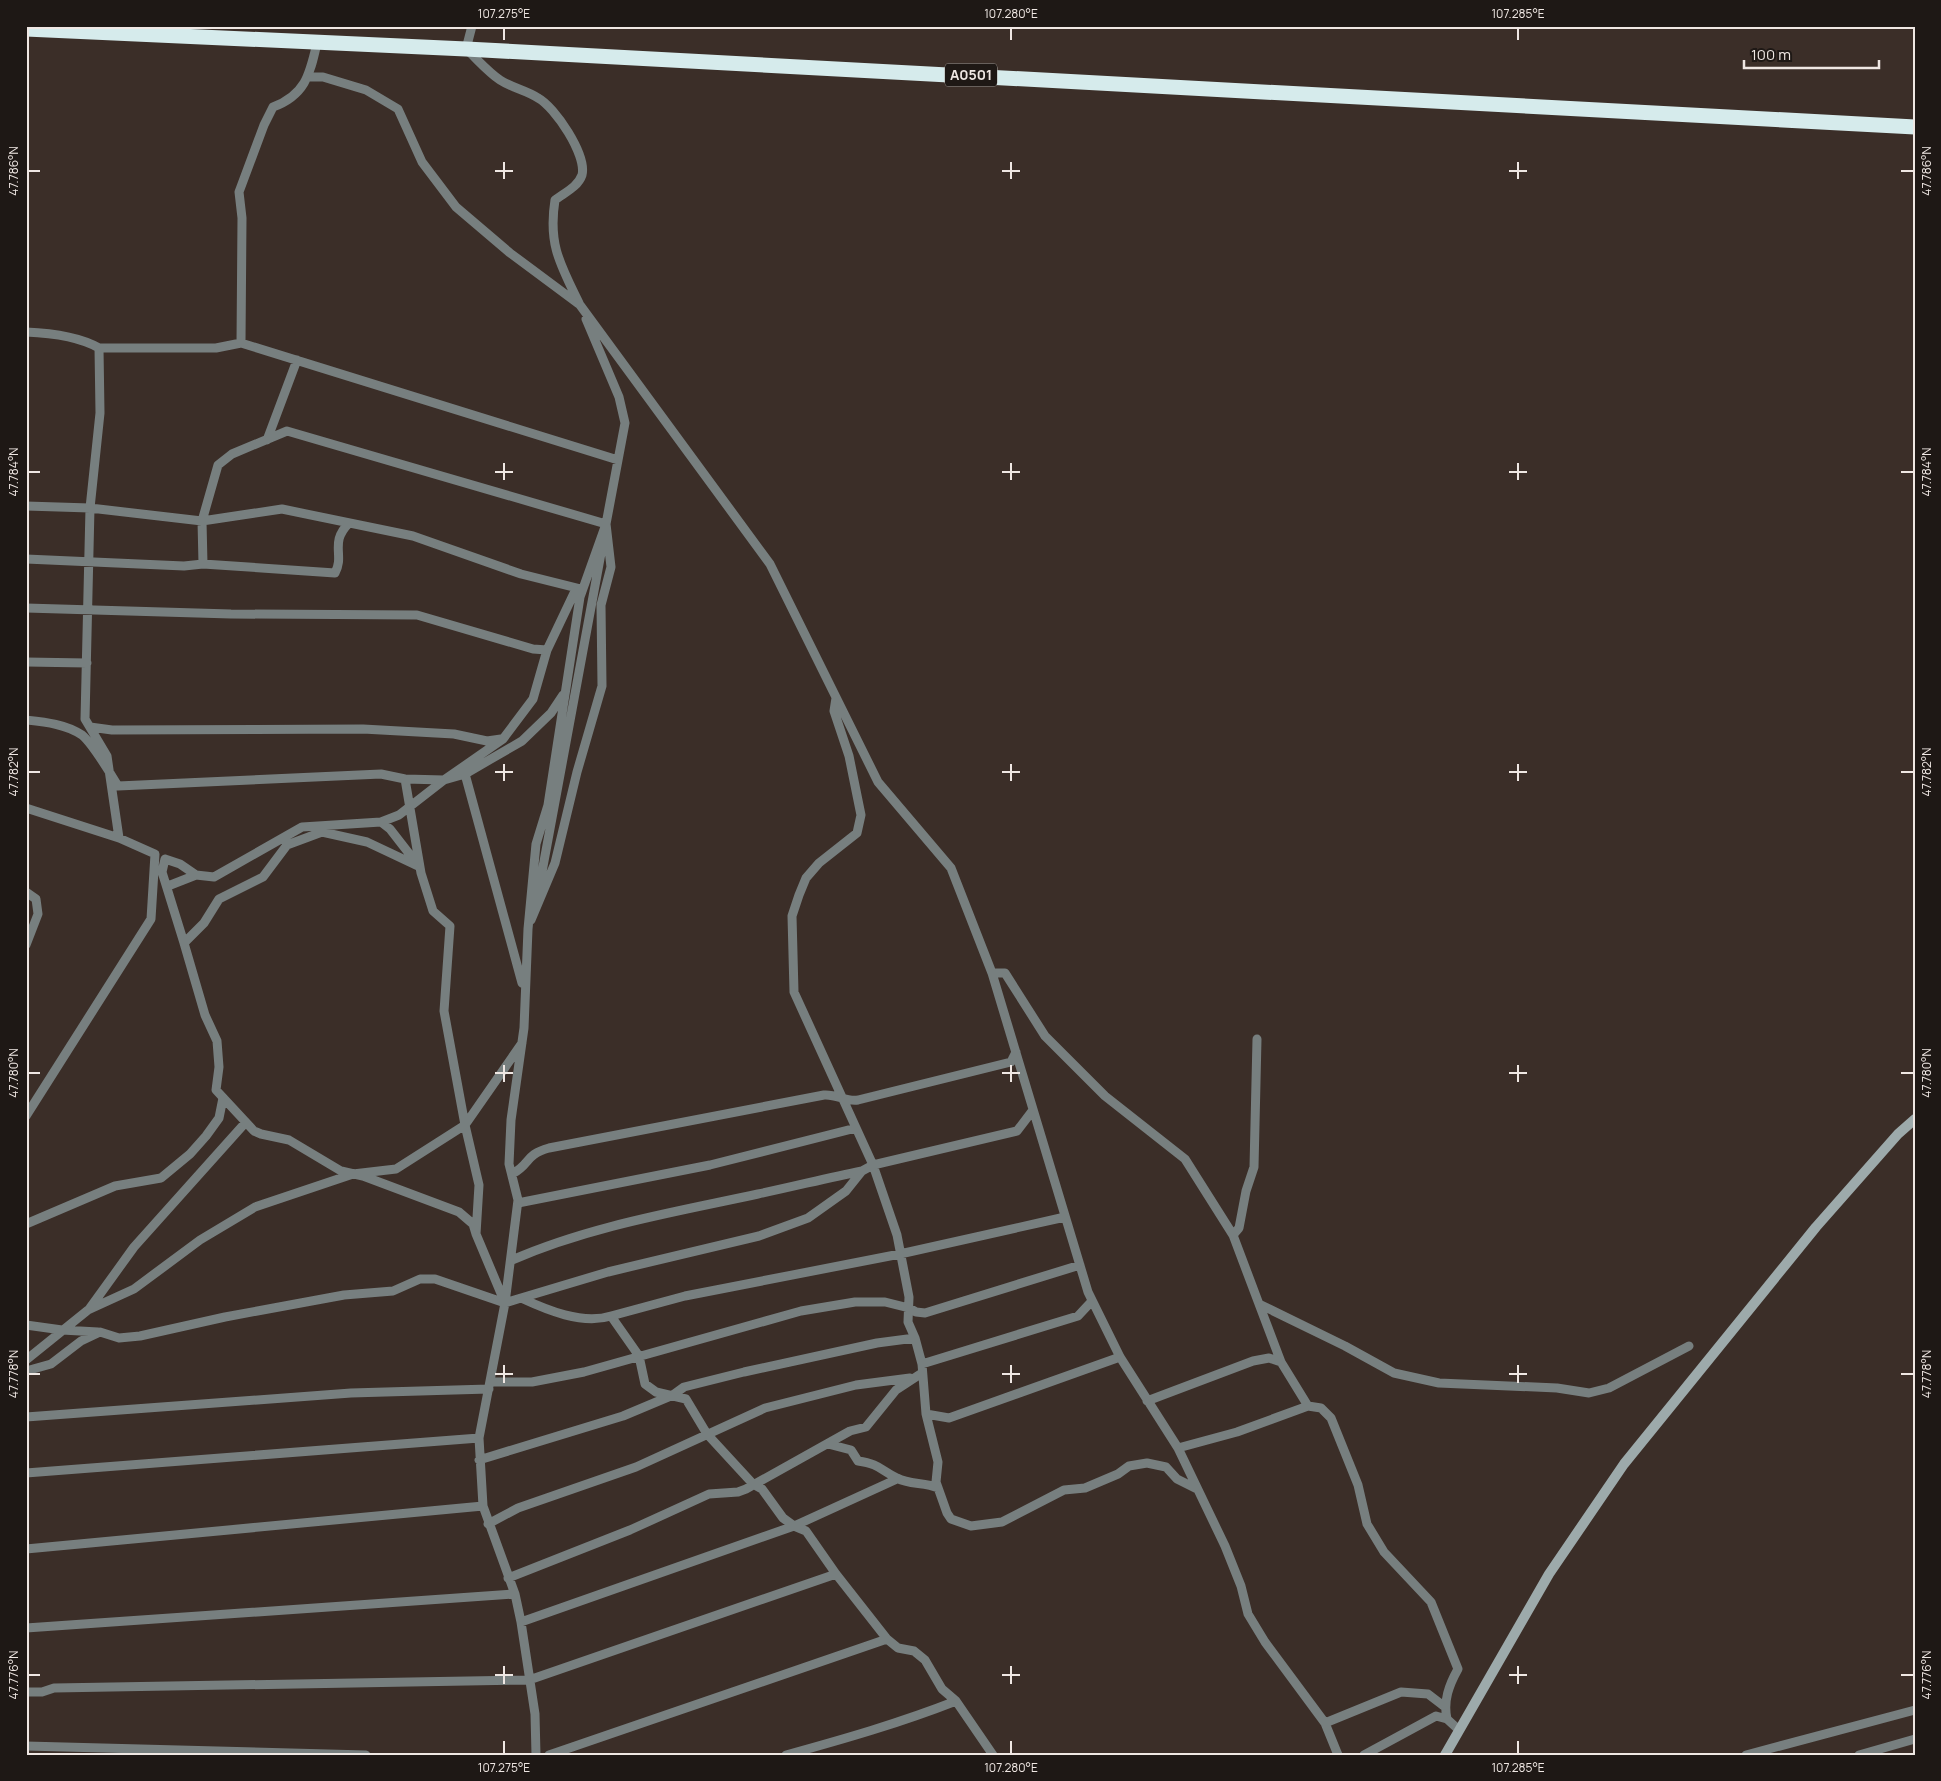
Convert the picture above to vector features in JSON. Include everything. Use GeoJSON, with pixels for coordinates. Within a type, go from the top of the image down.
{"type":"FeatureCollection","features":[{"type":"Feature","properties":{"kind":"highway","name":"A0501"},"geometry":{"type":"LineString","coordinates":[[26,29],[466,49],[1915,126]]}},
{"type":"Feature","properties":{"kind":"street"},"geometry":{"type":"LineString","coordinates":[[472,26],[466,49],[501,80],[545,102],[566,127],[580,161],[582,173],[577,184],[554,200],[552,238],[619,397],[625,423],[534,914]]}},
{"type":"Feature","properties":{"kind":"street"},"geometry":{"type":"LineString","coordinates":[[241,343],[242,218],[239,192],[264,125],[274,107],[288,102],[309,77],[317,42]]}},
{"type":"Feature","properties":{"kind":"street"},"geometry":{"type":"LineString","coordinates":[[309,77],[323,76],[366,90],[398,109],[422,162],[456,207],[510,254],[580,305],[770,564],[878,782],[952,868],[992,973],[1092,1301],[1120,1357],[1178,1448],[1241,1586],[1248,1614],[1265,1642],[1325,1723],[1338,1755]]}},
{"type":"Feature","properties":{"kind":"street"},"geometry":{"type":"LineString","coordinates":[[26,332],[85,340],[99,348],[216,348],[241,343],[620,456]]}},
{"type":"Feature","properties":{"kind":"street"},"geometry":{"type":"LineString","coordinates":[[99,348],[100,413],[90,508],[86,719],[107,756],[120,838]]}},
{"type":"Feature","properties":{"kind":"street"},"geometry":{"type":"LineString","coordinates":[[267,440],[297,360]]}},
{"type":"Feature","properties":{"kind":"street"},"geometry":{"type":"LineString","coordinates":[[203,564],[202,521],[218,465],[232,454],[287,431],[606,524]]}},
{"type":"Feature","properties":{"kind":"street"},"geometry":{"type":"LineString","coordinates":[[26,506],[90,508],[202,521],[282,509],[413,536],[521,574],[579,589]]}},
{"type":"Feature","properties":{"kind":"street"},"geometry":{"type":"LineString","coordinates":[[26,559],[184,566],[203,564],[335,573],[338,558],[337,541],[349,523]]}},
{"type":"Feature","properties":{"kind":"street"},"geometry":{"type":"LineString","coordinates":[[168,886],[196,876],[214,876],[302,827],[381,822],[399,815],[409,805],[503,739],[533,699],[547,650],[579,589],[606,524]]}},
{"type":"Feature","properties":{"kind":"street"},"geometry":{"type":"LineString","coordinates":[[528,929],[555,864],[577,772],[602,686],[601,605],[611,566],[606,524]]}},
{"type":"Feature","properties":{"kind":"street"},"geometry":{"type":"LineString","coordinates":[[536,1755],[535,1714],[521,1622],[515,1594],[483,1506],[479,1438],[505,1303],[518,1204],[509,1164],[511,1120],[523,1042],[528,929],[536,844],[548,805],[579,589]]}},
{"type":"Feature","properties":{"kind":"street"},"geometry":{"type":"LineString","coordinates":[[26,608],[231,614],[417,615],[533,649],[547,650]]}},
{"type":"Feature","properties":{"kind":"street"},"geometry":{"type":"LineString","coordinates":[[26,662],[87,663]]}},
{"type":"Feature","properties":{"kind":"street"},"geometry":{"type":"LineString","coordinates":[[26,720],[57,724],[82,736],[118,786],[132,787],[217,780],[293,779],[381,774],[405,779],[444,780],[466,774],[522,741],[551,713],[565,690]]}},
{"type":"Feature","properties":{"kind":"street"},"geometry":{"type":"LineString","coordinates":[[836,698],[834,711],[849,756],[861,815],[857,833],[819,863],[806,878],[792,916],[791,938],[794,992],[874,1165],[897,1235],[909,1297],[908,1322],[915,1338],[922,1368],[926,1414],[938,1462],[936,1471],[938,1488],[951,1519],[970,1526],[1002,1522],[1064,1490],[1085,1488],[1118,1474],[1129,1466],[1148,1463],[1166,1466],[1178,1479],[1195,1487],[1199,1492]]}},
{"type":"Feature","properties":{"kind":"street"},"geometry":{"type":"LineString","coordinates":[[90,727],[112,730],[364,729],[454,734],[487,740],[503,739]]}},
{"type":"Feature","properties":{"kind":"street"},"geometry":{"type":"LineString","coordinates":[[466,774],[525,993]]}},
{"type":"Feature","properties":{"kind":"street"},"geometry":{"type":"LineString","coordinates":[[405,779],[420,867],[433,911],[450,926],[444,1011],[465,1125],[479,1185],[476,1234]]}},
{"type":"Feature","properties":{"kind":"street"},"geometry":{"type":"LineString","coordinates":[[26,808],[120,838],[155,854],[151,919],[26,1116]]}},
{"type":"Feature","properties":{"kind":"street"},"geometry":{"type":"LineString","coordinates":[[381,822],[420,867]]}},
{"type":"Feature","properties":{"kind":"street"},"geometry":{"type":"LineString","coordinates":[[184,943],[204,923],[219,899],[263,877],[286,845],[322,832],[367,842],[420,867]]}},
{"type":"Feature","properties":{"kind":"street"},"geometry":{"type":"LineString","coordinates":[[196,876],[180,864],[165,859],[162,872],[168,886],[170,903],[205,1015],[217,1041],[219,1067],[216,1090],[246,1122],[261,1134],[289,1140],[328,1164],[459,1212],[473,1224],[505,1303]]}},
{"type":"Feature","properties":{"kind":"street"},"geometry":{"type":"LineString","coordinates":[[26,892],[36,899],[38,914],[26,945]]}},
{"type":"Feature","properties":{"kind":"street"},"geometry":{"type":"LineString","coordinates":[[992,973],[1005,973],[1045,1036],[1105,1096],[1185,1159],[1233,1236],[1281,1362],[1308,1406]]}},
{"type":"Feature","properties":{"kind":"street"},"geometry":{"type":"LineString","coordinates":[[1233,1236],[1239,1228],[1246,1191],[1254,1167],[1257,1039]]}},
{"type":"Feature","properties":{"kind":"street"},"geometry":{"type":"LineString","coordinates":[[26,1360],[88,1310],[134,1289],[200,1240],[255,1207],[353,1174],[396,1170],[465,1125],[523,1042]]}},
{"type":"Feature","properties":{"kind":"street"},"geometry":{"type":"LineString","coordinates":[[512,1174],[522,1168],[530,1155],[549,1148],[824,1095],[833,1094],[850,1102],[1011,1062],[1016,1052]]}},
{"type":"Feature","properties":{"kind":"street"},"geometry":{"type":"LineString","coordinates":[[26,1224],[115,1186],[161,1178],[190,1154],[206,1136],[219,1118],[223,1098]]}},
{"type":"Feature","properties":{"kind":"street"},"geometry":{"type":"LineString","coordinates":[[512,1260],[552,1242],[709,1203],[862,1171],[874,1165],[1017,1131],[1033,1110]]}},
{"type":"Feature","properties":{"kind":"street"},"geometry":{"type":"LineString","coordinates":[[1445,1755],[1549,1574],[1624,1464],[1816,1227],[1898,1134],[1915,1119]]}},
{"type":"Feature","properties":{"kind":"street"},"geometry":{"type":"LineString","coordinates":[[88,1310],[134,1247],[246,1122]]}},
{"type":"Feature","properties":{"kind":"street"},"geometry":{"type":"LineString","coordinates":[[518,1204],[726,1161],[856,1128]]}},
{"type":"Feature","properties":{"kind":"street"},"geometry":{"type":"LineString","coordinates":[[26,1325],[62,1330],[100,1332],[118,1338],[140,1336],[344,1295],[393,1291],[420,1279],[435,1279],[505,1303],[608,1272],[749,1238],[808,1218],[846,1191],[862,1171]]}},
{"type":"Feature","properties":{"kind":"street"},"geometry":{"type":"LineString","coordinates":[[521,1298],[562,1315],[602,1319],[685,1296],[900,1254],[1065,1217]]}},
{"type":"Feature","properties":{"kind":"street"},"geometry":{"type":"LineString","coordinates":[[26,1417],[351,1393],[532,1382],[584,1372],[801,1310],[855,1302],[886,1302],[925,1313],[1080,1265]]}},
{"type":"Feature","properties":{"kind":"street"},"geometry":{"type":"LineString","coordinates":[[508,1578],[630,1530],[709,1494],[738,1492],[850,1431],[866,1427],[896,1390],[922,1368],[1078,1316],[1092,1301]]}},
{"type":"Feature","properties":{"kind":"street"},"geometry":{"type":"LineString","coordinates":[[1259,1304],[1345,1346],[1394,1373],[1439,1383],[1557,1388],[1589,1393],[1609,1388],[1689,1346]]}},
{"type":"Feature","properties":{"kind":"street"},"geometry":{"type":"LineString","coordinates":[[611,1316],[639,1356],[645,1384],[656,1392],[686,1399],[706,1434],[753,1484],[762,1489],[783,1518],[794,1526],[806,1531],[836,1574],[887,1639],[898,1648],[914,1651],[925,1660],[942,1690],[956,1701],[993,1755]]}},
{"type":"Feature","properties":{"kind":"street"},"geometry":{"type":"LineString","coordinates":[[26,1371],[51,1364],[81,1341],[100,1332]]}},
{"type":"Feature","properties":{"kind":"street"},"geometry":{"type":"LineString","coordinates":[[479,1460],[623,1416],[673,1395],[684,1387],[744,1372],[877,1344],[915,1338]]}},
{"type":"Feature","properties":{"kind":"street"},"geometry":{"type":"LineString","coordinates":[[926,1414],[949,1418],[1120,1357]]}},
{"type":"Feature","properties":{"kind":"street"},"geometry":{"type":"LineString","coordinates":[[1147,1401],[1253,1361],[1268,1358],[1281,1362]]}},
{"type":"Feature","properties":{"kind":"street"},"geometry":{"type":"LineString","coordinates":[[488,1524],[518,1508],[636,1467],[765,1408],[856,1384],[912,1378]]}},
{"type":"Feature","properties":{"kind":"street"},"geometry":{"type":"LineString","coordinates":[[1178,1448],[1238,1432],[1308,1406],[1321,1408],[1331,1418],[1358,1485],[1368,1524],[1384,1552],[1431,1602],[1458,1669],[1451,1681],[1444,1707],[1447,1719]]}},
{"type":"Feature","properties":{"kind":"street"},"geometry":{"type":"LineString","coordinates":[[26,1473],[479,1438]]}},
{"type":"Feature","properties":{"kind":"street"},"geometry":{"type":"LineString","coordinates":[[828,1444],[851,1450],[858,1461],[875,1463],[897,1479],[923,1483],[938,1488]]}},
{"type":"Feature","properties":{"kind":"street"},"geometry":{"type":"LineString","coordinates":[[521,1622],[794,1526],[897,1479]]}},
{"type":"Feature","properties":{"kind":"street"},"geometry":{"type":"LineString","coordinates":[[26,1548],[483,1506]]}},
{"type":"Feature","properties":{"kind":"street"},"geometry":{"type":"LineString","coordinates":[[26,1692],[42,1692],[54,1688],[529,1680],[836,1574]]}},
{"type":"Feature","properties":{"kind":"street"},"geometry":{"type":"LineString","coordinates":[[26,1628],[515,1594]]}},
{"type":"Feature","properties":{"kind":"street"},"geometry":{"type":"LineString","coordinates":[[549,1755],[887,1639]]}},
{"type":"Feature","properties":{"kind":"street"},"geometry":{"type":"LineString","coordinates":[[1325,1723],[1401,1692],[1428,1694],[1444,1707]]}},
{"type":"Feature","properties":{"kind":"street"},"geometry":{"type":"LineString","coordinates":[[786,1755],[875,1730],[956,1701]]}},
{"type":"Feature","properties":{"kind":"street"},"geometry":{"type":"LineString","coordinates":[[1746,1755],[1915,1710]]}},
{"type":"Feature","properties":{"kind":"street"},"geometry":{"type":"LineString","coordinates":[[1364,1755],[1436,1716],[1447,1719],[1460,1730]]}},
{"type":"Feature","properties":{"kind":"street"},"geometry":{"type":"LineString","coordinates":[[1860,1755],[1915,1739]]}},
{"type":"Feature","properties":{"kind":"street"},"geometry":{"type":"LineString","coordinates":[[26,1746],[366,1755]]}}]}
